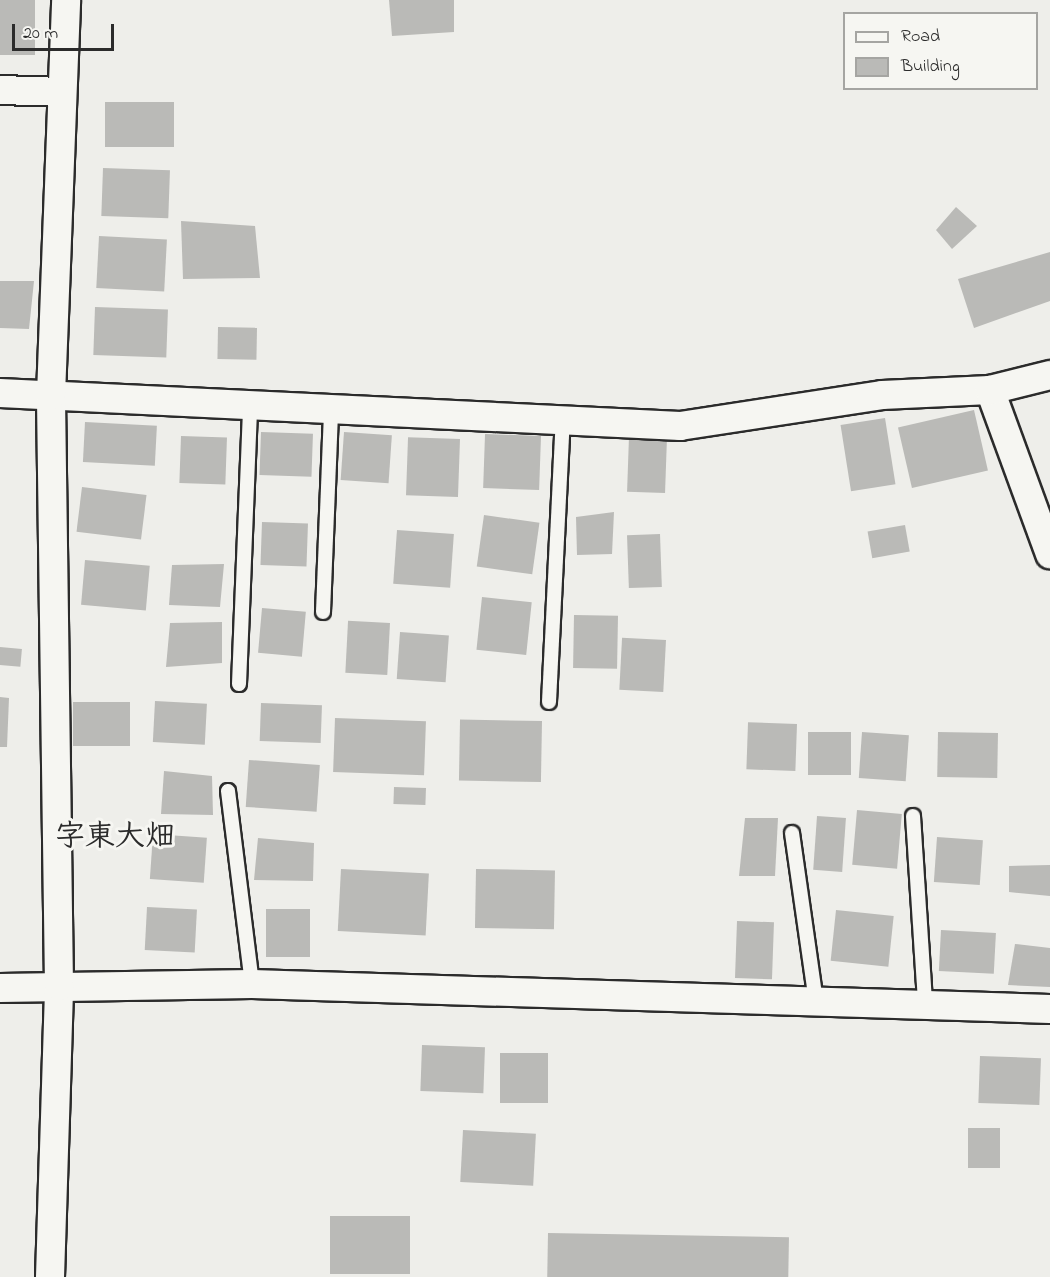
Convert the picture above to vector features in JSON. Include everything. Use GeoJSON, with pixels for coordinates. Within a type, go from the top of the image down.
{"type":"FeatureCollection","features":[{"type":"Feature","properties":{"kind":"street"},"geometry":{"type":"LineString","coordinates":[[50,1277],[59,986],[51,395],[66,0]]}},
{"type":"Feature","properties":{"kind":"street"},"geometry":{"type":"LineString","coordinates":[[0,90],[62,92]]}},
{"type":"Feature","properties":{"kind":"street"},"geometry":{"type":"LineString","coordinates":[[0,393],[680,426],[882,395],[990,390],[1050,375]]}},
{"type":"Feature","properties":{"kind":"street"},"geometry":{"type":"LineString","coordinates":[[990,390],[1050,554]]}},
{"type":"Feature","properties":{"kind":"street"},"geometry":{"type":"LineString","coordinates":[[0,988],[252,984],[925,1004],[1050,1010]]}},
{"type":"Feature","properties":{"kind":"lane"},"geometry":{"type":"LineString","coordinates":[[239,684],[250,405]]}},
{"type":"Feature","properties":{"kind":"lane"},"geometry":{"type":"LineString","coordinates":[[323,612],[331,409]]}},
{"type":"Feature","properties":{"kind":"lane"},"geometry":{"type":"LineString","coordinates":[[549,702],[563,420]]}},
{"type":"Feature","properties":{"kind":"lane"},"geometry":{"type":"LineString","coordinates":[[228,791],[252,984]]}},
{"type":"Feature","properties":{"kind":"lane"},"geometry":{"type":"LineString","coordinates":[[913,816],[925,1004]]}},
{"type":"Feature","properties":{"kind":"lane"},"geometry":{"type":"LineString","coordinates":[[792,833],[816,1002]]}},
{"type":"Feature","properties":{"kind":"building"},"geometry":{"type":"Polygon","coordinates":[[[0,0],[35,0],[35,55],[0,55],[0,0]]]}},
{"type":"Feature","properties":{"kind":"building"},"geometry":{"type":"Polygon","coordinates":[[[389,0],[454,0],[454,32],[392,36],[389,0]]]}},
{"type":"Feature","properties":{"kind":"building"},"geometry":{"type":"Polygon","coordinates":[[[105,102],[174,102],[174,147],[105,147],[105,102]]]}},
{"type":"Feature","properties":{"kind":"building"},"geometry":{"type":"Polygon","coordinates":[[[103,168],[170,170],[168,218],[101,216],[103,168]]]}},
{"type":"Feature","properties":{"kind":"building"},"geometry":{"type":"Polygon","coordinates":[[[956,207],[977,226],[952,249],[936,230],[956,207]]]}},
{"type":"Feature","properties":{"kind":"building"},"geometry":{"type":"Polygon","coordinates":[[[181,221],[255,226],[260,278],[183,279],[181,221]]]}},
{"type":"Feature","properties":{"kind":"building"},"geometry":{"type":"Polygon","coordinates":[[[99,236],[167,240],[164,291],[96,288],[99,236]]]}},
{"type":"Feature","properties":{"kind":"building"},"geometry":{"type":"Polygon","coordinates":[[[1050,252],[1050,301],[974,328],[958,279],[1050,252]]]}},
{"type":"Feature","properties":{"kind":"building"},"geometry":{"type":"Polygon","coordinates":[[[0,281],[34,281],[29,329],[0,328],[0,281]]]}},
{"type":"Feature","properties":{"kind":"building"},"geometry":{"type":"Polygon","coordinates":[[[95,307],[168,310],[166,358],[93,355],[95,307]]]}},
{"type":"Feature","properties":{"kind":"building"},"geometry":{"type":"Polygon","coordinates":[[[218,327],[257,328],[256,360],[217,359],[218,327]]]}},
{"type":"Feature","properties":{"kind":"building"},"geometry":{"type":"Polygon","coordinates":[[[974,410],[988,470],[912,488],[898,428],[974,410]]]}},
{"type":"Feature","properties":{"kind":"building"},"geometry":{"type":"Polygon","coordinates":[[[885,418],[895,484],[851,491],[841,425],[885,418]]]}},
{"type":"Feature","properties":{"kind":"building"},"geometry":{"type":"Polygon","coordinates":[[[85,422],[157,426],[155,466],[83,462],[85,422]]]}},
{"type":"Feature","properties":{"kind":"building"},"geometry":{"type":"Polygon","coordinates":[[[261,432],[313,434],[311,477],[259,475],[261,432]]]}},
{"type":"Feature","properties":{"kind":"building"},"geometry":{"type":"Polygon","coordinates":[[[344,432],[392,435],[389,483],[341,480],[344,432]]]}},
{"type":"Feature","properties":{"kind":"building"},"geometry":{"type":"Polygon","coordinates":[[[485,434],[541,436],[539,490],[483,488],[485,434]]]}},
{"type":"Feature","properties":{"kind":"building"},"geometry":{"type":"Polygon","coordinates":[[[181,436],[227,438],[225,485],[179,483],[181,436]]]}},
{"type":"Feature","properties":{"kind":"building"},"geometry":{"type":"Polygon","coordinates":[[[629,436],[667,437],[665,493],[627,492],[629,436]]]}},
{"type":"Feature","properties":{"kind":"building"},"geometry":{"type":"Polygon","coordinates":[[[408,437],[460,439],[458,497],[406,495],[408,437]]]}},
{"type":"Feature","properties":{"kind":"building"},"geometry":{"type":"Polygon","coordinates":[[[82,487],[147,495],[141,540],[77,532],[82,487]]]}},
{"type":"Feature","properties":{"kind":"building"},"geometry":{"type":"Polygon","coordinates":[[[614,512],[612,554],[577,555],[576,517],[614,512]]]}},
{"type":"Feature","properties":{"kind":"building"},"geometry":{"type":"Polygon","coordinates":[[[484,515],[539,523],[532,574],[477,566],[484,515]]]}},
{"type":"Feature","properties":{"kind":"building"},"geometry":{"type":"Polygon","coordinates":[[[262,522],[308,524],[306,567],[260,565],[262,522]]]}},
{"type":"Feature","properties":{"kind":"building"},"geometry":{"type":"Polygon","coordinates":[[[905,525],[910,552],[872,558],[868,532],[905,525]]]}},
{"type":"Feature","properties":{"kind":"building"},"geometry":{"type":"Polygon","coordinates":[[[397,530],[454,534],[450,588],[393,584],[397,530]]]}},
{"type":"Feature","properties":{"kind":"building"},"geometry":{"type":"Polygon","coordinates":[[[660,534],[662,587],[629,588],[627,535],[660,534]]]}},
{"type":"Feature","properties":{"kind":"building"},"geometry":{"type":"Polygon","coordinates":[[[85,560],[150,566],[146,610],[81,605],[85,560]]]}},
{"type":"Feature","properties":{"kind":"building"},"geometry":{"type":"Polygon","coordinates":[[[224,564],[220,607],[169,605],[172,565],[224,564]]]}},
{"type":"Feature","properties":{"kind":"building"},"geometry":{"type":"Polygon","coordinates":[[[482,597],[532,602],[526,655],[476,650],[482,597]]]}},
{"type":"Feature","properties":{"kind":"building"},"geometry":{"type":"Polygon","coordinates":[[[262,608],[306,612],[302,657],[258,653],[262,608]]]}},
{"type":"Feature","properties":{"kind":"building"},"geometry":{"type":"Polygon","coordinates":[[[574,615],[618,616],[617,669],[573,668],[574,615]]]}},
{"type":"Feature","properties":{"kind":"building"},"geometry":{"type":"Polygon","coordinates":[[[348,621],[390,623],[387,675],[345,673],[348,621]]]}},
{"type":"Feature","properties":{"kind":"building"},"geometry":{"type":"Polygon","coordinates":[[[222,622],[222,663],[166,667],[170,623],[222,622]]]}},
{"type":"Feature","properties":{"kind":"building"},"geometry":{"type":"Polygon","coordinates":[[[400,632],[449,635],[446,682],[397,679],[400,632]]]}},
{"type":"Feature","properties":{"kind":"building"},"geometry":{"type":"Polygon","coordinates":[[[622,638],[666,640],[663,692],[619,690],[622,638]]]}},
{"type":"Feature","properties":{"kind":"building"},"geometry":{"type":"Polygon","coordinates":[[[0,647],[22,649],[20,667],[0,665],[0,647]]]}},
{"type":"Feature","properties":{"kind":"building"},"geometry":{"type":"Polygon","coordinates":[[[0,697],[9,698],[7,747],[0,747],[0,697]]]}},
{"type":"Feature","properties":{"kind":"building"},"geometry":{"type":"Polygon","coordinates":[[[155,701],[207,704],[205,745],[153,742],[155,701]]]}},
{"type":"Feature","properties":{"kind":"building"},"geometry":{"type":"Polygon","coordinates":[[[73,702],[130,702],[130,746],[73,746],[73,702]]]}},
{"type":"Feature","properties":{"kind":"building"},"geometry":{"type":"Polygon","coordinates":[[[261,703],[322,705],[321,743],[260,741],[261,703]]]}},
{"type":"Feature","properties":{"kind":"building"},"geometry":{"type":"Polygon","coordinates":[[[335,718],[426,721],[424,775],[333,772],[335,718]]]}},
{"type":"Feature","properties":{"kind":"building"},"geometry":{"type":"Polygon","coordinates":[[[460,720],[542,721],[541,782],[459,781],[460,720]]]}},
{"type":"Feature","properties":{"kind":"building"},"geometry":{"type":"Polygon","coordinates":[[[748,722],[797,724],[795,771],[746,769],[748,722]]]}},
{"type":"Feature","properties":{"kind":"building"},"geometry":{"type":"Polygon","coordinates":[[[808,732],[851,732],[851,775],[808,775],[808,732]]]}},
{"type":"Feature","properties":{"kind":"building"},"geometry":{"type":"Polygon","coordinates":[[[862,732],[909,735],[906,781],[859,778],[862,732]]]}},
{"type":"Feature","properties":{"kind":"building"},"geometry":{"type":"Polygon","coordinates":[[[938,732],[998,733],[997,778],[937,777],[938,732]]]}},
{"type":"Feature","properties":{"kind":"building"},"geometry":{"type":"Polygon","coordinates":[[[249,760],[320,765],[317,812],[246,807],[249,760]]]}},
{"type":"Feature","properties":{"kind":"building"},"geometry":{"type":"Polygon","coordinates":[[[164,771],[212,776],[213,815],[161,814],[164,771]]]}},
{"type":"Feature","properties":{"kind":"building"},"geometry":{"type":"Polygon","coordinates":[[[394,787],[426,788],[425,805],[393,804],[394,787]]]}},
{"type":"Feature","properties":{"kind":"building"},"geometry":{"type":"Polygon","coordinates":[[[857,810],[902,814],[897,869],[852,865],[857,810]]]}},
{"type":"Feature","properties":{"kind":"building"},"geometry":{"type":"Polygon","coordinates":[[[817,816],[846,818],[842,872],[813,870],[817,816]]]}},
{"type":"Feature","properties":{"kind":"building"},"geometry":{"type":"Polygon","coordinates":[[[745,818],[778,818],[775,876],[739,876],[745,818]]]}},
{"type":"Feature","properties":{"kind":"building"},"geometry":{"type":"Polygon","coordinates":[[[153,834],[207,838],[204,883],[150,879],[153,834]]]}},
{"type":"Feature","properties":{"kind":"building"},"geometry":{"type":"Polygon","coordinates":[[[937,837],[983,840],[980,885],[934,882],[937,837]]]}},
{"type":"Feature","properties":{"kind":"building"},"geometry":{"type":"Polygon","coordinates":[[[258,838],[314,843],[313,881],[254,880],[258,838]]]}},
{"type":"Feature","properties":{"kind":"building"},"geometry":{"type":"Polygon","coordinates":[[[1050,865],[1050,896],[1009,892],[1009,866],[1050,865]]]}},
{"type":"Feature","properties":{"kind":"building"},"geometry":{"type":"Polygon","coordinates":[[[341,869],[429,874],[426,936],[338,931],[341,869]]]}},
{"type":"Feature","properties":{"kind":"building"},"geometry":{"type":"Polygon","coordinates":[[[476,869],[555,870],[554,929],[475,928],[476,869]]]}},
{"type":"Feature","properties":{"kind":"building"},"geometry":{"type":"Polygon","coordinates":[[[147,907],[197,910],[195,953],[145,950],[147,907]]]}},
{"type":"Feature","properties":{"kind":"building"},"geometry":{"type":"Polygon","coordinates":[[[266,909],[310,909],[310,957],[266,957],[266,909]]]}},
{"type":"Feature","properties":{"kind":"building"},"geometry":{"type":"Polygon","coordinates":[[[836,910],[894,916],[888,967],[831,961],[836,910]]]}},
{"type":"Feature","properties":{"kind":"building"},"geometry":{"type":"Polygon","coordinates":[[[737,921],[774,922],[772,979],[735,978],[737,921]]]}},
{"type":"Feature","properties":{"kind":"building"},"geometry":{"type":"Polygon","coordinates":[[[941,930],[996,933],[994,974],[939,971],[941,930]]]}},
{"type":"Feature","properties":{"kind":"building"},"geometry":{"type":"Polygon","coordinates":[[[1015,944],[1050,948],[1050,987],[1008,985],[1015,944]]]}},
{"type":"Feature","properties":{"kind":"building"},"geometry":{"type":"Polygon","coordinates":[[[422,1045],[485,1047],[483,1093],[420,1091],[422,1045]]]}},
{"type":"Feature","properties":{"kind":"building"},"geometry":{"type":"Polygon","coordinates":[[[500,1053],[548,1053],[548,1103],[500,1103],[500,1053]]]}},
{"type":"Feature","properties":{"kind":"building"},"geometry":{"type":"Polygon","coordinates":[[[980,1056],[1041,1058],[1039,1105],[978,1103],[980,1056]]]}},
{"type":"Feature","properties":{"kind":"building"},"geometry":{"type":"Polygon","coordinates":[[[968,1128],[1000,1128],[1000,1168],[968,1168],[968,1128]]]}},
{"type":"Feature","properties":{"kind":"building"},"geometry":{"type":"Polygon","coordinates":[[[463,1130],[536,1134],[533,1186],[460,1182],[463,1130]]]}},
{"type":"Feature","properties":{"kind":"building"},"geometry":{"type":"Polygon","coordinates":[[[330,1216],[410,1216],[410,1274],[330,1274],[330,1216]]]}},
{"type":"Feature","properties":{"kind":"building"},"geometry":{"type":"Polygon","coordinates":[[[548,1233],[789,1237],[788,1277],[547,1277],[548,1233]]]}},
{"type":"Feature","properties":{"kind":"district","name":"字東大畑"},"geometry":{"type":"Point","coordinates":[115,838]}}]}
